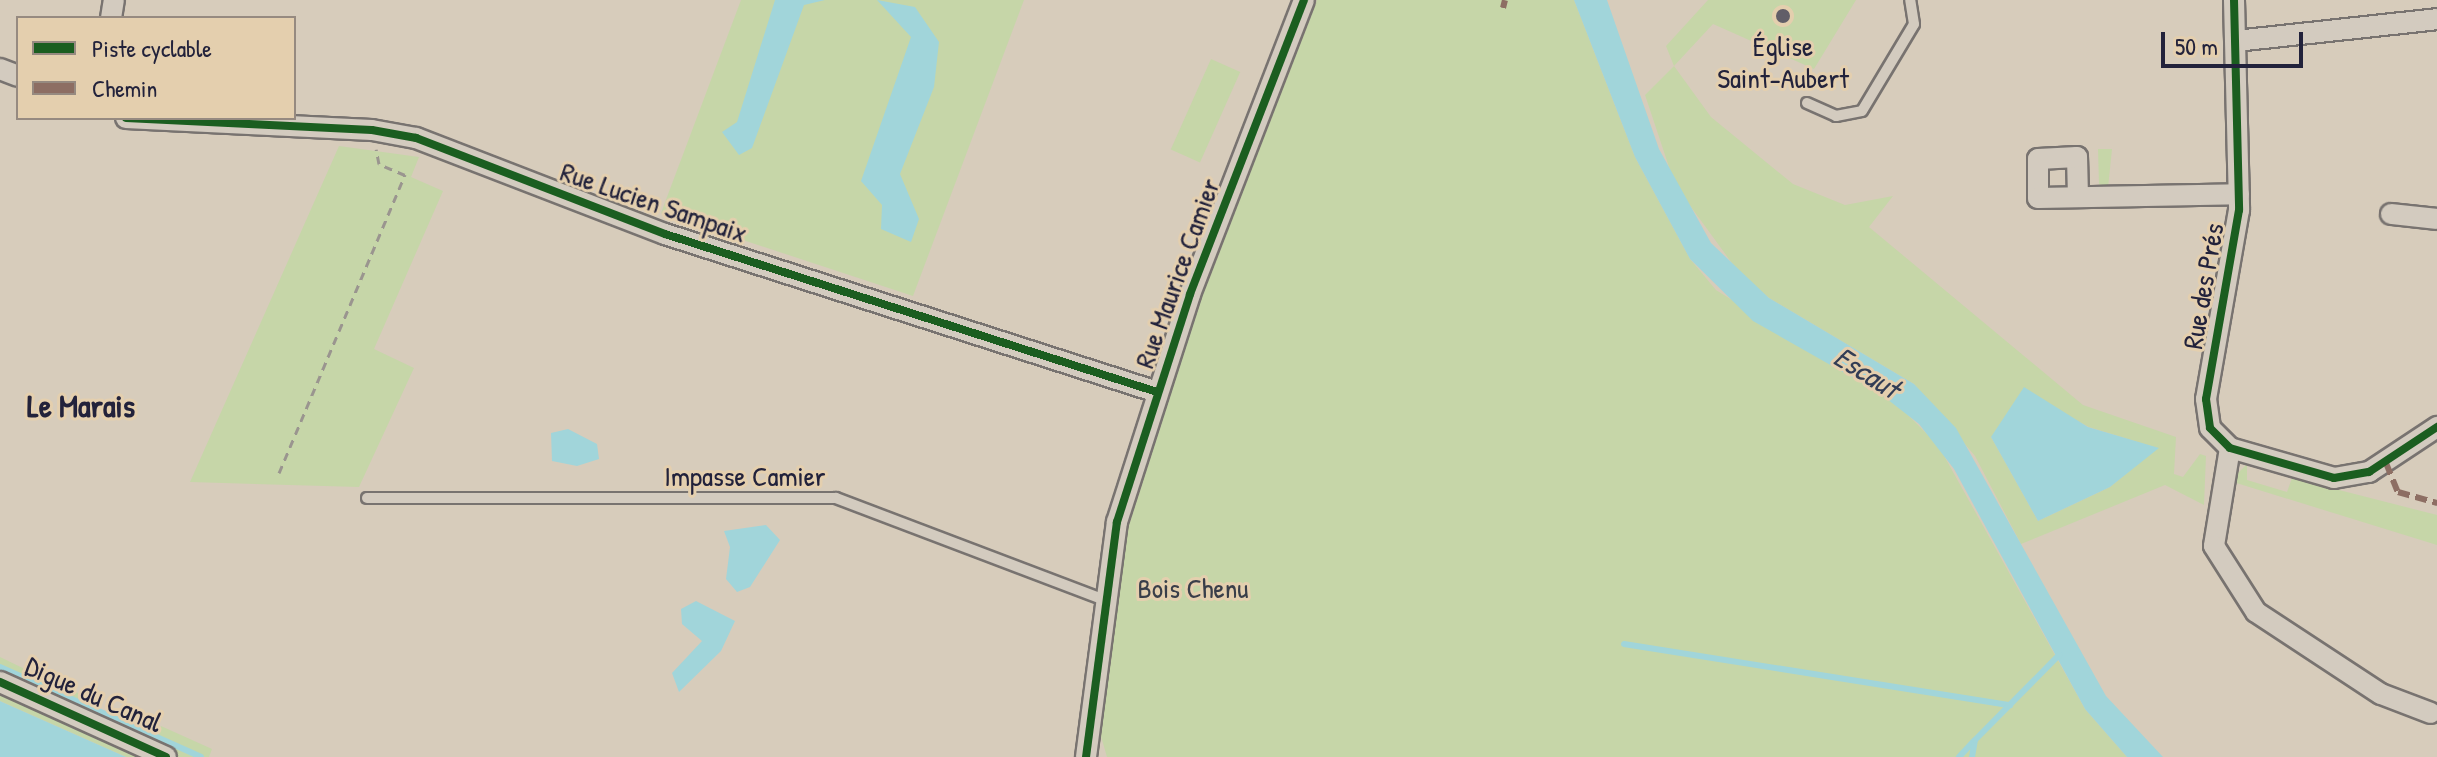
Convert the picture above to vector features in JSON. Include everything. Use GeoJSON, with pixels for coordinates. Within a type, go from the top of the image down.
{"type":"FeatureCollection","features":[{"type":"Feature","properties":{"kind":"street","name":"Rue Maurice Camier"},"geometry":{"type":"LineString","coordinates":[[1086,757],[1114,533],[1157,392],[1304,0]]}},
{"type":"Feature","properties":{"kind":"street","name":"Rue des Prés"},"geometry":{"type":"LineString","coordinates":[[2230,448],[2205,410],[2239,194],[2234,0]]}},
{"type":"Feature","properties":{"kind":"street"},"geometry":{"type":"LineString","coordinates":[[2236,41],[2437,19]]}},
{"type":"Feature","properties":{"kind":"street","name":"Rue Lucien Sampaix"},"geometry":{"type":"LineString","coordinates":[[167,120],[372,130],[429,143],[665,234],[1157,392]]}},
{"type":"Feature","properties":{"kind":"street"},"geometry":{"type":"LineString","coordinates":[[2078,197],[2239,194]]}},
{"type":"Feature","properties":{"kind":"street"},"geometry":{"type":"LineString","coordinates":[[2391,214],[2437,219]]}},
{"type":"Feature","properties":{"kind":"street"},"geometry":{"type":"LineString","coordinates":[[2431,713],[2368,686],[2256,612],[2214,546],[2230,448],[2306,473],[2347,478],[2386,463],[2437,427]]}},
{"type":"Feature","properties":{"kind":"street","name":"Digue du Canal"},"geometry":{"type":"LineString","coordinates":[[0,682],[166,757]]}},
{"type":"Feature","properties":{"kind":"lane"},"geometry":{"type":"LineString","coordinates":[[1807,103],[1836,116],[1862,111],[1914,24],[1910,0]]}},
{"type":"Feature","properties":{"kind":"lane","name":"Impasse Camier"},"geometry":{"type":"LineString","coordinates":[[367,498],[836,498],[1105,600]]}},
{"type":"Feature","properties":{"kind":"path"},"geometry":{"type":"LineString","coordinates":[[279,473],[405,175],[379,164],[372,130]]}},
{"type":"Feature","properties":{"kind":"green space"},"geometry":{"type":"Polygon","coordinates":[[[741,0],[1024,0],[913,296],[661,213],[741,0]]]}},
{"type":"Feature","properties":{"kind":"green space","name":"Bois Chenu"},"geometry":{"type":"Polygon","coordinates":[[[1317,0],[1574,0],[1635,157],[1690,259],[1716,290],[1897,404],[1938,445],[2085,709],[2127,757],[1107,757],[1100,733],[1122,546],[1201,299],[1317,0]]]}},
{"type":"Feature","properties":{"kind":"green space"},"geometry":{"type":"Polygon","coordinates":[[[1708,0],[1856,0],[1814,69],[1713,24],[1674,66],[1666,46],[1708,0]]]}},
{"type":"Feature","properties":{"kind":"green space"},"geometry":{"type":"Polygon","coordinates":[[[1211,59],[1240,72],[1200,162],[1171,149],[1211,59]]]}},
{"type":"Feature","properties":{"kind":"green space"},"geometry":{"type":"Polygon","coordinates":[[[1674,66],[1711,117],[1793,184],[1845,205],[1893,196],[1869,227],[2083,405],[2176,437],[2174,474],[2183,477],[2200,454],[2206,456],[2204,505],[2165,485],[2021,544],[1975,456],[1914,384],[1769,298],[1737,270],[1675,185],[1645,95],[1674,66]],[[2043,403],[1991,437],[2038,521],[2110,487],[2157,448],[2089,427],[2043,403]]]}},
{"type":"Feature","properties":{"kind":"green space"},"geometry":{"type":"Polygon","coordinates":[[[339,146],[419,157],[411,177],[443,191],[374,349],[414,368],[359,487],[190,482],[339,146]]]}},
{"type":"Feature","properties":{"kind":"green space"},"geometry":{"type":"Polygon","coordinates":[[[2098,149],[2112,149],[2108,188],[2099,184],[2098,149]]]}},
{"type":"Feature","properties":{"kind":"green space"},"geometry":{"type":"Polygon","coordinates":[[[2247,464],[2247,480],[2287,492],[2292,478],[2437,515],[2437,545],[2230,481],[2247,464]]]}},
{"type":"Feature","properties":{"kind":"green space"},"geometry":{"type":"Polygon","coordinates":[[[0,657],[33,673],[26,688],[0,677],[0,657]]]}},
{"type":"Feature","properties":{"kind":"green space"},"geometry":{"type":"Polygon","coordinates":[[[40,676],[80,694],[73,709],[33,692],[40,676]]]}},
{"type":"Feature","properties":{"kind":"green space"},"geometry":{"type":"Polygon","coordinates":[[[0,691],[147,757],[126,757],[0,701],[0,691]]]}},
{"type":"Feature","properties":{"kind":"green space"},"geometry":{"type":"Polygon","coordinates":[[[112,709],[151,721],[142,741],[107,725],[112,709]]]}},
{"type":"Feature","properties":{"kind":"green space"},"geometry":{"type":"Polygon","coordinates":[[[161,726],[212,749],[209,757],[176,757],[152,746],[161,726]]]}},
{"type":"Feature","properties":{"kind":"water"},"geometry":{"type":"Polygon","coordinates":[[[775,0],[825,0],[804,5],[752,148],[739,155],[722,132],[737,122],[775,0]]]}},
{"type":"Feature","properties":{"kind":"water"},"geometry":{"type":"Polygon","coordinates":[[[877,0],[915,7],[939,42],[934,87],[900,174],[919,219],[911,242],[881,229],[882,205],[861,181],[911,37],[877,0]]]}},
{"type":"Feature","properties":{"kind":"water","name":"Escaut"},"geometry":{"type":"Polygon","coordinates":[[[1574,0],[1607,0],[1659,149],[1711,243],[1769,298],[1914,384],[1956,428],[2106,696],[2163,757],[2127,757],[2085,709],[1954,469],[1919,424],[1878,392],[1753,321],[1690,259],[1635,157],[1574,0]]]}},
{"type":"Feature","properties":{"kind":"water"},"geometry":{"type":"Polygon","coordinates":[[[2024,387],[2088,427],[2159,448],[2110,487],[2038,521],[1991,437],[2024,387]]]}},
{"type":"Feature","properties":{"kind":"water"},"geometry":{"type":"Polygon","coordinates":[[[568,429],[597,444],[599,459],[577,466],[552,461],[551,433],[568,429]]]}},
{"type":"Feature","properties":{"kind":"water"},"geometry":{"type":"Polygon","coordinates":[[[766,525],[780,540],[750,587],[737,592],[726,579],[730,547],[724,531],[766,525]]]}},
{"type":"Feature","properties":{"kind":"water"},"geometry":{"type":"Polygon","coordinates":[[[696,601],[735,621],[721,651],[679,692],[672,673],[702,641],[682,624],[681,609],[696,601]]]}},
{"type":"Feature","properties":{"kind":"water"},"geometry":{"type":"Polygon","coordinates":[[[2,702],[126,757],[0,757],[2,702]]]}},
{"type":"Feature","properties":{"kind":"waterway"},"geometry":{"type":"LineString","coordinates":[[1624,644],[2010,705]]}},
{"type":"Feature","properties":{"kind":"waterway"},"geometry":{"type":"LineString","coordinates":[[1972,757],[1975,740],[2059,655]]}},
{"type":"Feature","properties":{"kind":"waterway"},"geometry":{"type":"LineString","coordinates":[[0,667],[201,757]]}},
{"type":"Feature","properties":{"kind":"waterway"},"geometry":{"type":"LineString","coordinates":[[1959,757],[1973,742]]}},
{"type":"Feature","properties":{"kind":"marked path"},"geometry":{"type":"LineString","coordinates":[[1503,8],[1505,0]]}},
{"type":"Feature","properties":{"kind":"marked path"},"geometry":{"type":"LineString","coordinates":[[2386,463],[2398,492],[2437,503]]}},
{"type":"Feature","properties":{"kind":"cycle path"},"geometry":{"type":"LineString","coordinates":[[1086,757],[1117,522],[1190,294],[1304,0]]}},
{"type":"Feature","properties":{"kind":"cycle path"},"geometry":{"type":"LineString","coordinates":[[2234,0],[2239,210],[2206,399],[2210,428],[2230,448],[2334,478],[2369,472],[2437,427]]}},
{"type":"Feature","properties":{"kind":"cycle path"},"geometry":{"type":"LineString","coordinates":[[167,120],[372,130],[416,138],[665,234],[1157,392]]}},
{"type":"Feature","properties":{"kind":"cycle path"},"geometry":{"type":"LineString","coordinates":[[0,682],[166,757]]}},
{"type":"Feature","properties":{"kind":"place","name":"Église Saint-Aubert"},"geometry":{"type":"Point","coordinates":[1783,16]}},
{"type":"Feature","properties":{"kind":"district","name":"Le Marais"},"geometry":{"type":"Point","coordinates":[81,406]}}]}
